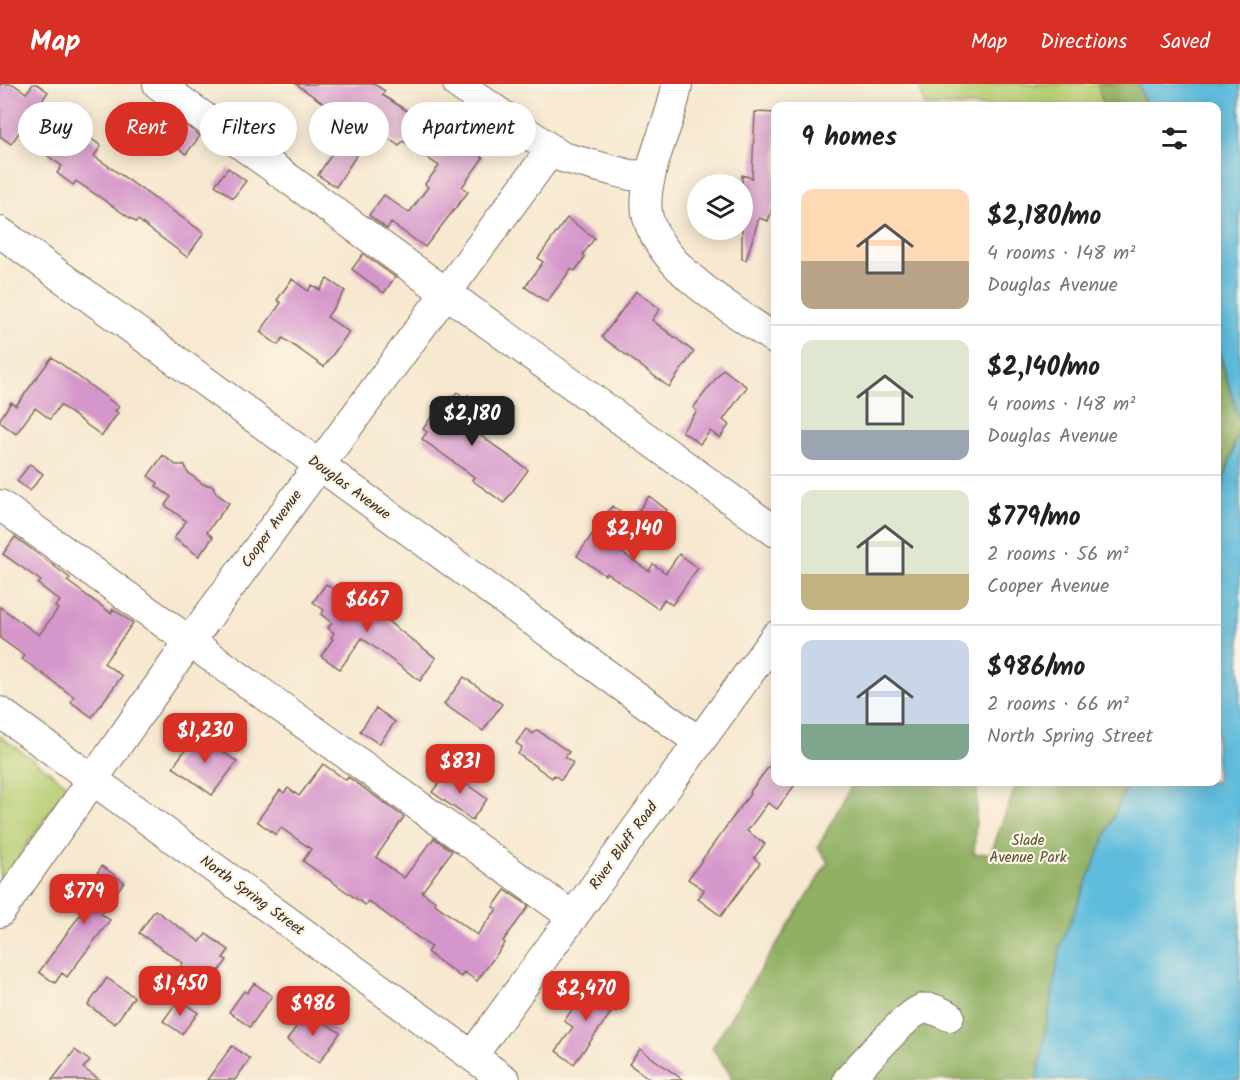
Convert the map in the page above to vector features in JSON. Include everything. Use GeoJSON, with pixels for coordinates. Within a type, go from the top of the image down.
{"type":"FeatureCollection","features":[{"type":"Feature","properties":{"kind":"street"},"geometry":{"type":"LineString","coordinates":[[158,84],[771,528]]}},
{"type":"Feature","properties":{"kind":"street"},"geometry":{"type":"LineString","coordinates":[[458,84],[562,157],[630,175],[650,176]]}},
{"type":"Feature","properties":{"kind":"street"},"geometry":{"type":"LineString","coordinates":[[677,84],[650,176],[648,217],[664,250],[684,274],[771,336]]}},
{"type":"Feature","properties":{"kind":"street","name":"Cooper Avenue"},"geometry":{"type":"LineString","coordinates":[[0,912],[190,641],[551,150]]}},
{"type":"Feature","properties":{"kind":"street","name":"Douglas Avenue"},"geometry":{"type":"LineString","coordinates":[[0,232],[699,742]]}},
{"type":"Feature","properties":{"kind":"street"},"geometry":{"type":"LineString","coordinates":[[0,505],[573,917]]}},
{"type":"Feature","properties":{"kind":"street","name":"River Bluff Road"},"geometry":{"type":"LineString","coordinates":[[472,1056],[771,643]]}},
{"type":"Feature","properties":{"kind":"street","name":"North Spring Street"},"geometry":{"type":"LineString","coordinates":[[0,712],[505,1080]]}},
{"type":"Feature","properties":{"kind":"street"},"geometry":{"type":"LineString","coordinates":[[848,1080],[907,1019],[920,1009],[932,1008],[949,1016]]}},
{"type":"Feature","properties":{"kind":"green space"},"geometry":{"type":"Polygon","coordinates":[[[919,84],[1139,84],[1145,102],[924,102],[919,84]]]}},
{"type":"Feature","properties":{"kind":"green space"},"geometry":{"type":"Polygon","coordinates":[[[1098,84],[1139,84],[1145,102],[1102,102],[1098,84]]]}},
{"type":"Feature","properties":{"kind":"green space"},"geometry":{"type":"Polygon","coordinates":[[[1221,360],[1240,423],[1221,490],[1221,360]]]}},
{"type":"Feature","properties":{"kind":"green space"},"geometry":{"type":"Polygon","coordinates":[[[0,736],[66,784],[66,788],[0,884],[0,736]]]}},
{"type":"Feature","properties":{"kind":"green space","name":"Slade Avenue Park"},"geometry":{"type":"Polygon","coordinates":[[[851,786],[978,786],[974,854],[991,853],[1016,786],[1126,786],[1061,944],[1037,1080],[731,1080],[731,1075],[712,1048],[828,862],[818,847],[851,786]]]}},
{"type":"Feature","properties":{"kind":"water"},"geometry":{"type":"Polygon","coordinates":[[[1139,84],[1240,84],[1240,423],[1221,358],[1221,102],[1145,102],[1139,84]]]}},
{"type":"Feature","properties":{"kind":"water"},"geometry":{"type":"Polygon","coordinates":[[[1240,428],[1240,1080],[1037,1080],[1061,944],[1126,786],[1221,786],[1221,491],[1240,428]]]}},
{"type":"Feature","properties":{"kind":"building"},"geometry":{"type":"Polygon","coordinates":[[[0,84],[13,84],[26,93],[33,84],[37,84],[48,92],[41,102],[18,102],[18,134],[11,144],[0,136],[0,84]]]}},
{"type":"Feature","properties":{"kind":"building"},"geometry":{"type":"Polygon","coordinates":[[[296,84],[374,84],[385,91],[382,95],[401,107],[401,144],[399,146],[389,139],[389,102],[321,102],[296,84]]]}},
{"type":"Feature","properties":{"kind":"building"},"geometry":{"type":"Polygon","coordinates":[[[755,112],[771,113],[771,212],[768,221],[759,218],[753,237],[752,174],[755,112]]]}},
{"type":"Feature","properties":{"kind":"building"},"geometry":{"type":"Polygon","coordinates":[[[188,127],[200,136],[188,151],[188,127]]]}},
{"type":"Feature","properties":{"kind":"building"},"geometry":{"type":"Polygon","coordinates":[[[93,140],[101,146],[94,156],[204,233],[187,257],[138,220],[136,222],[76,181],[73,185],[57,173],[62,166],[48,156],[93,156],[93,140]]]}},
{"type":"Feature","properties":{"kind":"building"},"geometry":{"type":"Polygon","coordinates":[[[331,156],[356,156],[336,187],[318,175],[331,156]]]}},
{"type":"Feature","properties":{"kind":"building"},"geometry":{"type":"Polygon","coordinates":[[[425,156],[480,156],[483,158],[462,187],[468,192],[425,247],[391,223],[387,229],[369,215],[384,195],[409,213],[428,187],[425,184],[439,166],[425,156]]]}},
{"type":"Feature","properties":{"kind":"building"},"geometry":{"type":"Polygon","coordinates":[[[228,168],[246,181],[233,198],[215,185],[228,168]]]}},
{"type":"Feature","properties":{"kind":"building"},"geometry":{"type":"Polygon","coordinates":[[[567,218],[595,238],[583,254],[585,257],[575,271],[571,269],[547,302],[525,287],[543,262],[538,258],[567,218]]]}},
{"type":"Feature","properties":{"kind":"building"},"geometry":{"type":"Polygon","coordinates":[[[742,240],[752,240],[746,260],[742,259],[742,240]]]}},
{"type":"Feature","properties":{"kind":"building"},"geometry":{"type":"Polygon","coordinates":[[[363,254],[395,277],[384,293],[352,269],[363,254]]]}},
{"type":"Feature","properties":{"kind":"building"},"geometry":{"type":"Polygon","coordinates":[[[292,279],[308,291],[312,285],[320,290],[327,279],[345,291],[327,317],[349,332],[324,367],[283,338],[278,345],[260,332],[281,303],[277,300],[292,279]]]}},
{"type":"Feature","properties":{"kind":"building"},"geometry":{"type":"Polygon","coordinates":[[[636,291],[660,309],[652,320],[694,352],[669,387],[602,337],[636,291]]]}},
{"type":"Feature","properties":{"kind":"building"},"geometry":{"type":"Polygon","coordinates":[[[52,357],[119,407],[115,411],[118,413],[102,436],[60,405],[50,419],[35,408],[16,434],[0,422],[11,402],[16,406],[52,357]]]}},
{"type":"Feature","properties":{"kind":"building"},"geometry":{"type":"Polygon","coordinates":[[[723,369],[747,387],[723,420],[729,425],[720,438],[710,431],[700,444],[682,431],[697,411],[693,408],[723,369]]]}},
{"type":"Feature","properties":{"kind":"building"},"geometry":{"type":"Polygon","coordinates":[[[457,392],[465,398],[468,395],[484,407],[469,427],[528,470],[504,503],[472,480],[474,477],[422,439],[427,432],[423,429],[441,403],[446,406],[457,392]]]}},
{"type":"Feature","properties":{"kind":"building"},"geometry":{"type":"Polygon","coordinates":[[[163,455],[176,465],[185,465],[187,472],[203,484],[213,486],[216,493],[229,503],[207,532],[213,537],[199,556],[174,538],[186,521],[165,505],[171,497],[156,486],[158,483],[148,476],[163,455]]]}},
{"type":"Feature","properties":{"kind":"building"},"geometry":{"type":"Polygon","coordinates":[[[30,464],[43,474],[30,491],[17,481],[30,464]]]}},
{"type":"Feature","properties":{"kind":"building"},"geometry":{"type":"Polygon","coordinates":[[[649,496],[667,510],[652,531],[633,518],[649,496]]]}},
{"type":"Feature","properties":{"kind":"building"},"geometry":{"type":"Polygon","coordinates":[[[612,506],[639,526],[621,552],[649,571],[653,564],[666,573],[679,554],[698,568],[672,605],[664,599],[658,609],[607,573],[605,575],[577,556],[612,506]]]}},
{"type":"Feature","properties":{"kind":"building"},"geometry":{"type":"Polygon","coordinates":[[[15,537],[70,578],[67,581],[111,613],[113,609],[133,623],[104,663],[122,676],[92,717],[71,702],[74,697],[22,659],[25,656],[0,638],[0,607],[39,635],[58,609],[55,607],[60,601],[38,584],[41,581],[3,554],[15,537]]]}},
{"type":"Feature","properties":{"kind":"building"},"geometry":{"type":"Polygon","coordinates":[[[326,584],[336,591],[339,586],[353,595],[436,658],[420,681],[362,638],[340,669],[321,656],[333,639],[331,638],[334,633],[328,628],[332,623],[321,614],[324,610],[313,602],[326,584]]]}},
{"type":"Feature","properties":{"kind":"building"},"geometry":{"type":"Polygon","coordinates":[[[464,677],[502,704],[483,731],[444,704],[464,677]]]}},
{"type":"Feature","properties":{"kind":"building"},"geometry":{"type":"Polygon","coordinates":[[[376,708],[395,722],[379,744],[360,731],[376,708]]]}},
{"type":"Feature","properties":{"kind":"building"},"geometry":{"type":"Polygon","coordinates":[[[526,729],[533,734],[537,730],[569,752],[565,757],[573,763],[561,780],[554,775],[552,778],[518,754],[522,747],[516,743],[526,729]]]}},
{"type":"Feature","properties":{"kind":"building"},"geometry":{"type":"Polygon","coordinates":[[[197,733],[237,762],[212,795],[173,767],[197,733]]]}},
{"type":"Feature","properties":{"kind":"building"},"geometry":{"type":"Polygon","coordinates":[[[323,764],[346,780],[348,777],[404,817],[376,857],[404,878],[434,838],[452,851],[422,892],[477,935],[497,909],[493,907],[505,890],[529,906],[477,981],[464,972],[461,977],[427,952],[431,947],[368,901],[365,905],[303,861],[311,849],[281,828],[276,835],[257,821],[280,790],[284,793],[288,788],[299,796],[323,764]]]}},
{"type":"Feature","properties":{"kind":"building"},"geometry":{"type":"Polygon","coordinates":[[[771,764],[771,786],[794,786],[777,809],[768,803],[747,831],[765,844],[754,858],[760,863],[721,916],[698,899],[704,890],[688,879],[771,764]]]}},
{"type":"Feature","properties":{"kind":"building"},"geometry":{"type":"Polygon","coordinates":[[[448,771],[487,799],[472,820],[432,792],[448,771]]]}},
{"type":"Feature","properties":{"kind":"building"},"geometry":{"type":"Polygon","coordinates":[[[102,866],[124,882],[101,914],[110,920],[67,977],[62,973],[55,983],[39,972],[82,912],[73,906],[102,866]]]}},
{"type":"Feature","properties":{"kind":"building"},"geometry":{"type":"Polygon","coordinates":[[[155,910],[200,942],[206,934],[229,950],[223,958],[227,960],[207,988],[179,968],[183,963],[139,933],[155,910]]]}},
{"type":"Feature","properties":{"kind":"building"},"geometry":{"type":"Polygon","coordinates":[[[107,978],[134,997],[115,1024],[88,1005],[107,978]]]}},
{"type":"Feature","properties":{"kind":"building"},"geometry":{"type":"Polygon","coordinates":[[[254,983],[272,996],[250,1027],[229,1012],[244,991],[247,993],[254,983]]]}},
{"type":"Feature","properties":{"kind":"building"},"geometry":{"type":"Polygon","coordinates":[[[590,984],[618,1003],[574,1064],[556,1051],[573,1027],[564,1021],[590,984]]]}},
{"type":"Feature","properties":{"kind":"building"},"geometry":{"type":"Polygon","coordinates":[[[179,999],[198,1013],[182,1034],[163,1021],[179,999]]]}},
{"type":"Feature","properties":{"kind":"building"},"geometry":{"type":"Polygon","coordinates":[[[307,1011],[340,1033],[319,1063],[287,1040],[307,1011]]]}},
{"type":"Feature","properties":{"kind":"building"},"geometry":{"type":"Polygon","coordinates":[[[232,1046],[250,1059],[235,1080],[207,1080],[232,1046]]]}},
{"type":"Feature","properties":{"kind":"building"},"geometry":{"type":"Polygon","coordinates":[[[640,1049],[683,1080],[651,1080],[629,1064],[640,1049]]]}},
{"type":"Feature","properties":{"kind":"building"},"geometry":{"type":"Polygon","coordinates":[[[75,1050],[90,1061],[83,1068],[100,1080],[52,1080],[75,1050]]]}}]}
